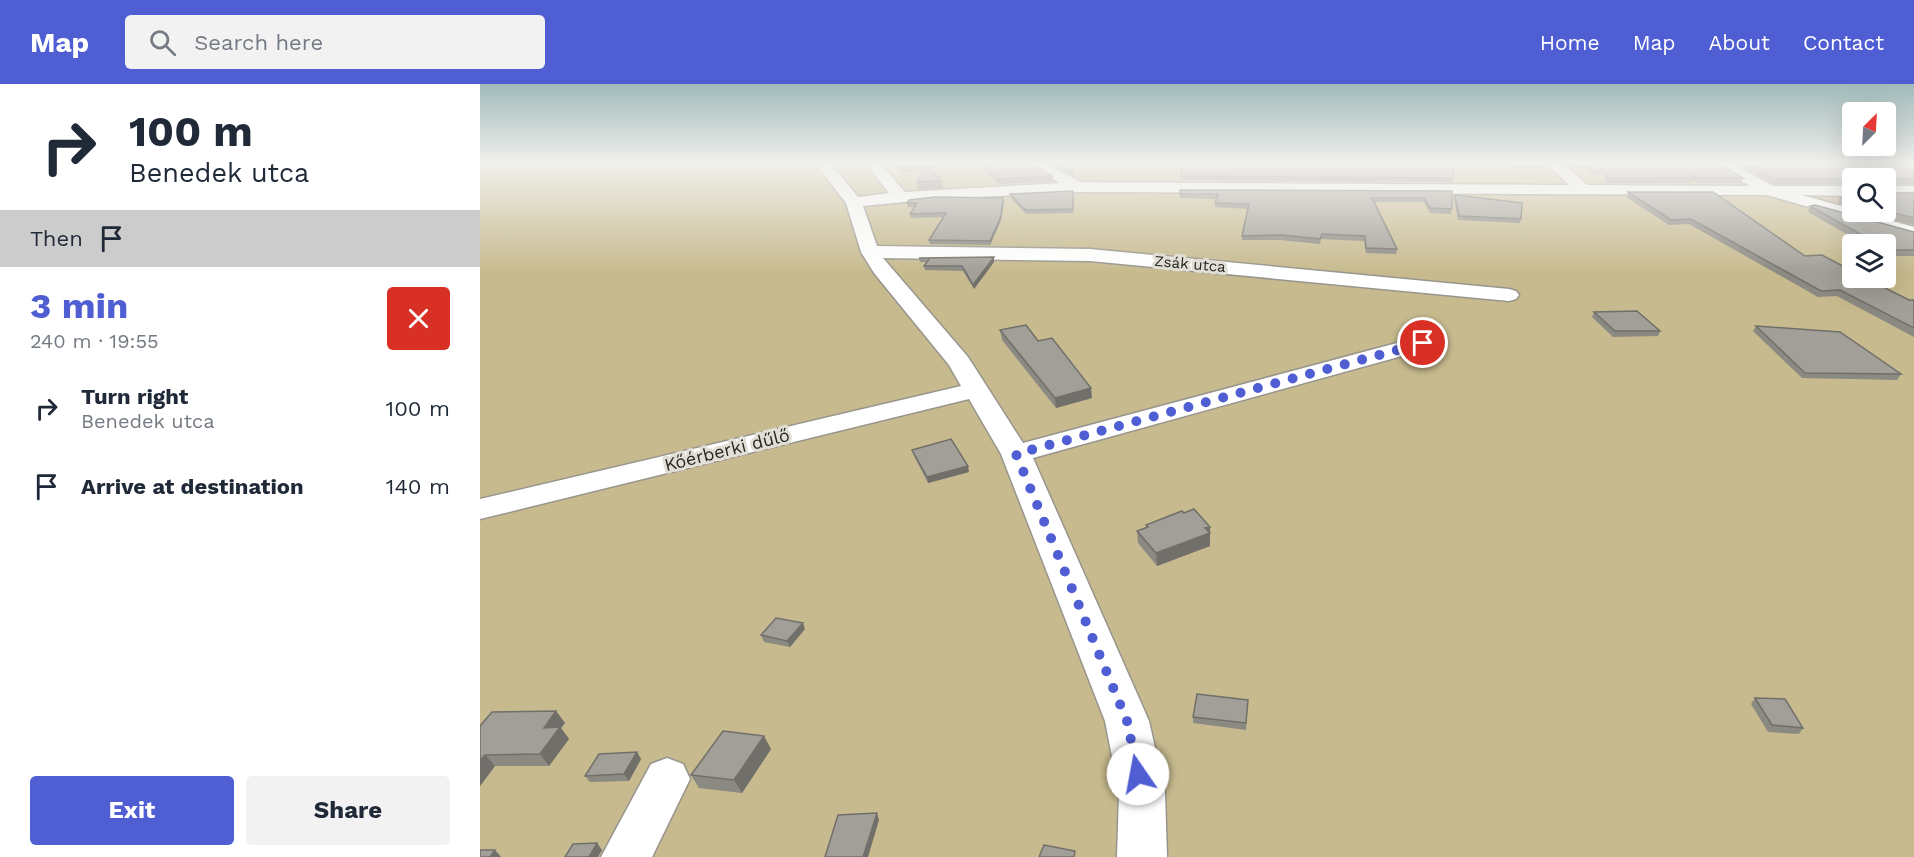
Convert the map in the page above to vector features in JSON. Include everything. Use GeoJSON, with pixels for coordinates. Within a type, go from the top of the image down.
{"type":"FeatureCollection","features":[{"type":"Feature","properties":{"kind":"street"},"geometry":{"type":"LineString","coordinates":[[869,200],[854,202],[870,252],[891,281],[942,340],[1016,454],[1127,721],[1142,792],[1142,857]]}},
{"type":"Feature","properties":{"kind":"street"},"geometry":{"type":"LineString","coordinates":[[1801,200],[1914,232]]}},
{"type":"Feature","properties":{"kind":"street","name":"Zsák utca"},"geometry":{"type":"LineString","coordinates":[[870,252],[1090,255],[1509,295]]}},
{"type":"Feature","properties":{"kind":"street"},"geometry":{"type":"LineString","coordinates":[[1016,454],[1423,343]]}},
{"type":"Feature","properties":{"kind":"street","name":"Kőérberki dűlő"},"geometry":{"type":"LineString","coordinates":[[480,509],[975,390]]}},
{"type":"Feature","properties":{"kind":"street"},"geometry":{"type":"LineString","coordinates":[[626,857],[667,779]]}},
{"type":"Feature","properties":{"kind":"shaded area"},"geometry":{"type":"Polygon","coordinates":[[[480,200],[1842,200],[1842,222],[1896,222],[1896,200],[1914,200],[1914,857],[480,857],[480,200]]]}},
{"type":"Feature","properties":{"kind":"building"},"geometry":{"type":"Polygon","coordinates":[[[909,200],[1003,200],[1001,216],[990,241],[929,240],[946,213],[910,214],[917,203],[907,203],[909,200]]]}},
{"type":"Feature","properties":{"kind":"building"},"geometry":{"type":"Polygon","coordinates":[[[1016,200],[1073,200],[1073,209],[1025,210],[1016,200]]]}},
{"type":"Feature","properties":{"kind":"building"},"geometry":{"type":"Polygon","coordinates":[[[1216,200],[1373,200],[1397,249],[1366,248],[1365,236],[1322,234],[1320,239],[1281,235],[1242,236],[1249,204],[1215,203],[1216,200]]]}},
{"type":"Feature","properties":{"kind":"building"},"geometry":{"type":"Polygon","coordinates":[[[1425,200],[1452,200],[1452,209],[1430,208],[1425,200]]]}},
{"type":"Feature","properties":{"kind":"building"},"geometry":{"type":"Polygon","coordinates":[[[1456,200],[1497,200],[1522,203],[1521,219],[1459,216],[1456,200]]]}},
{"type":"Feature","properties":{"kind":"building"},"geometry":{"type":"Polygon","coordinates":[[[1640,200],[1725,200],[1805,256],[1822,255],[1842,266],[1842,288],[1885,288],[1909,300],[1914,300],[1914,328],[1840,290],[1821,291],[1691,219],[1671,220],[1640,200]]]}},
{"type":"Feature","properties":{"kind":"building"},"geometry":{"type":"Polygon","coordinates":[[[1896,200],[1914,200],[1914,218],[1896,214],[1896,200]]]}},
{"type":"Feature","properties":{"kind":"building"},"geometry":{"type":"Polygon","coordinates":[[[1815,205],[1842,212],[1842,222],[1877,222],[1914,232],[1914,250],[1896,250],[1896,234],[1860,234],[1810,206],[1815,205]]]}},
{"type":"Feature","properties":{"kind":"building"},"geometry":{"type":"Polygon","coordinates":[[[994,257],[973,285],[962,266],[924,266],[930,258],[919,258],[994,257]]]}},
{"type":"Feature","properties":{"kind":"building"},"geometry":{"type":"Polygon","coordinates":[[[1637,311],[1660,331],[1615,331],[1594,312],[1637,311]]]}},
{"type":"Feature","properties":{"kind":"building"},"geometry":{"type":"Polygon","coordinates":[[[1026,325],[1038,341],[1052,338],[1091,388],[1055,398],[1000,330],[1026,325]]]}},
{"type":"Feature","properties":{"kind":"building"},"geometry":{"type":"Polygon","coordinates":[[[1756,326],[1840,332],[1901,374],[1805,373],[1756,326]]]}},
{"type":"Feature","properties":{"kind":"building"},"geometry":{"type":"Polygon","coordinates":[[[951,439],[968,466],[927,477],[912,450],[951,439]]]}},
{"type":"Feature","properties":{"kind":"building"},"geometry":{"type":"Polygon","coordinates":[[[1194,509],[1210,527],[1205,528],[1210,533],[1156,553],[1137,531],[1148,527],[1146,525],[1182,511],[1184,513],[1194,509]]]}},
{"type":"Feature","properties":{"kind":"building"},"geometry":{"type":"Polygon","coordinates":[[[776,618],[803,623],[787,641],[761,635],[776,618]]]}},
{"type":"Feature","properties":{"kind":"building"},"geometry":{"type":"Polygon","coordinates":[[[1197,694],[1248,700],[1246,723],[1193,717],[1197,694]]]}},
{"type":"Feature","properties":{"kind":"building"},"geometry":{"type":"Polygon","coordinates":[[[1755,698],[1785,699],[1803,728],[1772,725],[1755,698]]]}},
{"type":"Feature","properties":{"kind":"building"},"geometry":{"type":"Polygon","coordinates":[[[556,711],[544,728],[560,727],[540,754],[485,755],[480,760],[480,726],[492,712],[556,711]]]}},
{"type":"Feature","properties":{"kind":"building"},"geometry":{"type":"Polygon","coordinates":[[[723,731],[764,736],[734,780],[691,775],[723,731]]]}},
{"type":"Feature","properties":{"kind":"building"},"geometry":{"type":"Polygon","coordinates":[[[637,752],[624,774],[585,776],[599,754],[637,752]]]}},
{"type":"Feature","properties":{"kind":"building"},"geometry":{"type":"Polygon","coordinates":[[[877,813],[863,857],[825,857],[838,815],[877,813]]]}},
{"type":"Feature","properties":{"kind":"building"},"geometry":{"type":"Polygon","coordinates":[[[597,843],[589,857],[565,857],[573,844],[597,843]]]}},
{"type":"Feature","properties":{"kind":"building"},"geometry":{"type":"Polygon","coordinates":[[[1044,845],[1075,851],[1074,857],[1039,857],[1044,845]]]}},
{"type":"Feature","properties":{"kind":"building"},"geometry":{"type":"Polygon","coordinates":[[[480,850],[495,850],[490,857],[480,857],[480,850]]]}},
{"type":"Feature","properties":{"kind":"route"},"geometry":{"type":"LineString","coordinates":[[1138,774],[1127,721],[1016,454],[1423,343]]}}]}
